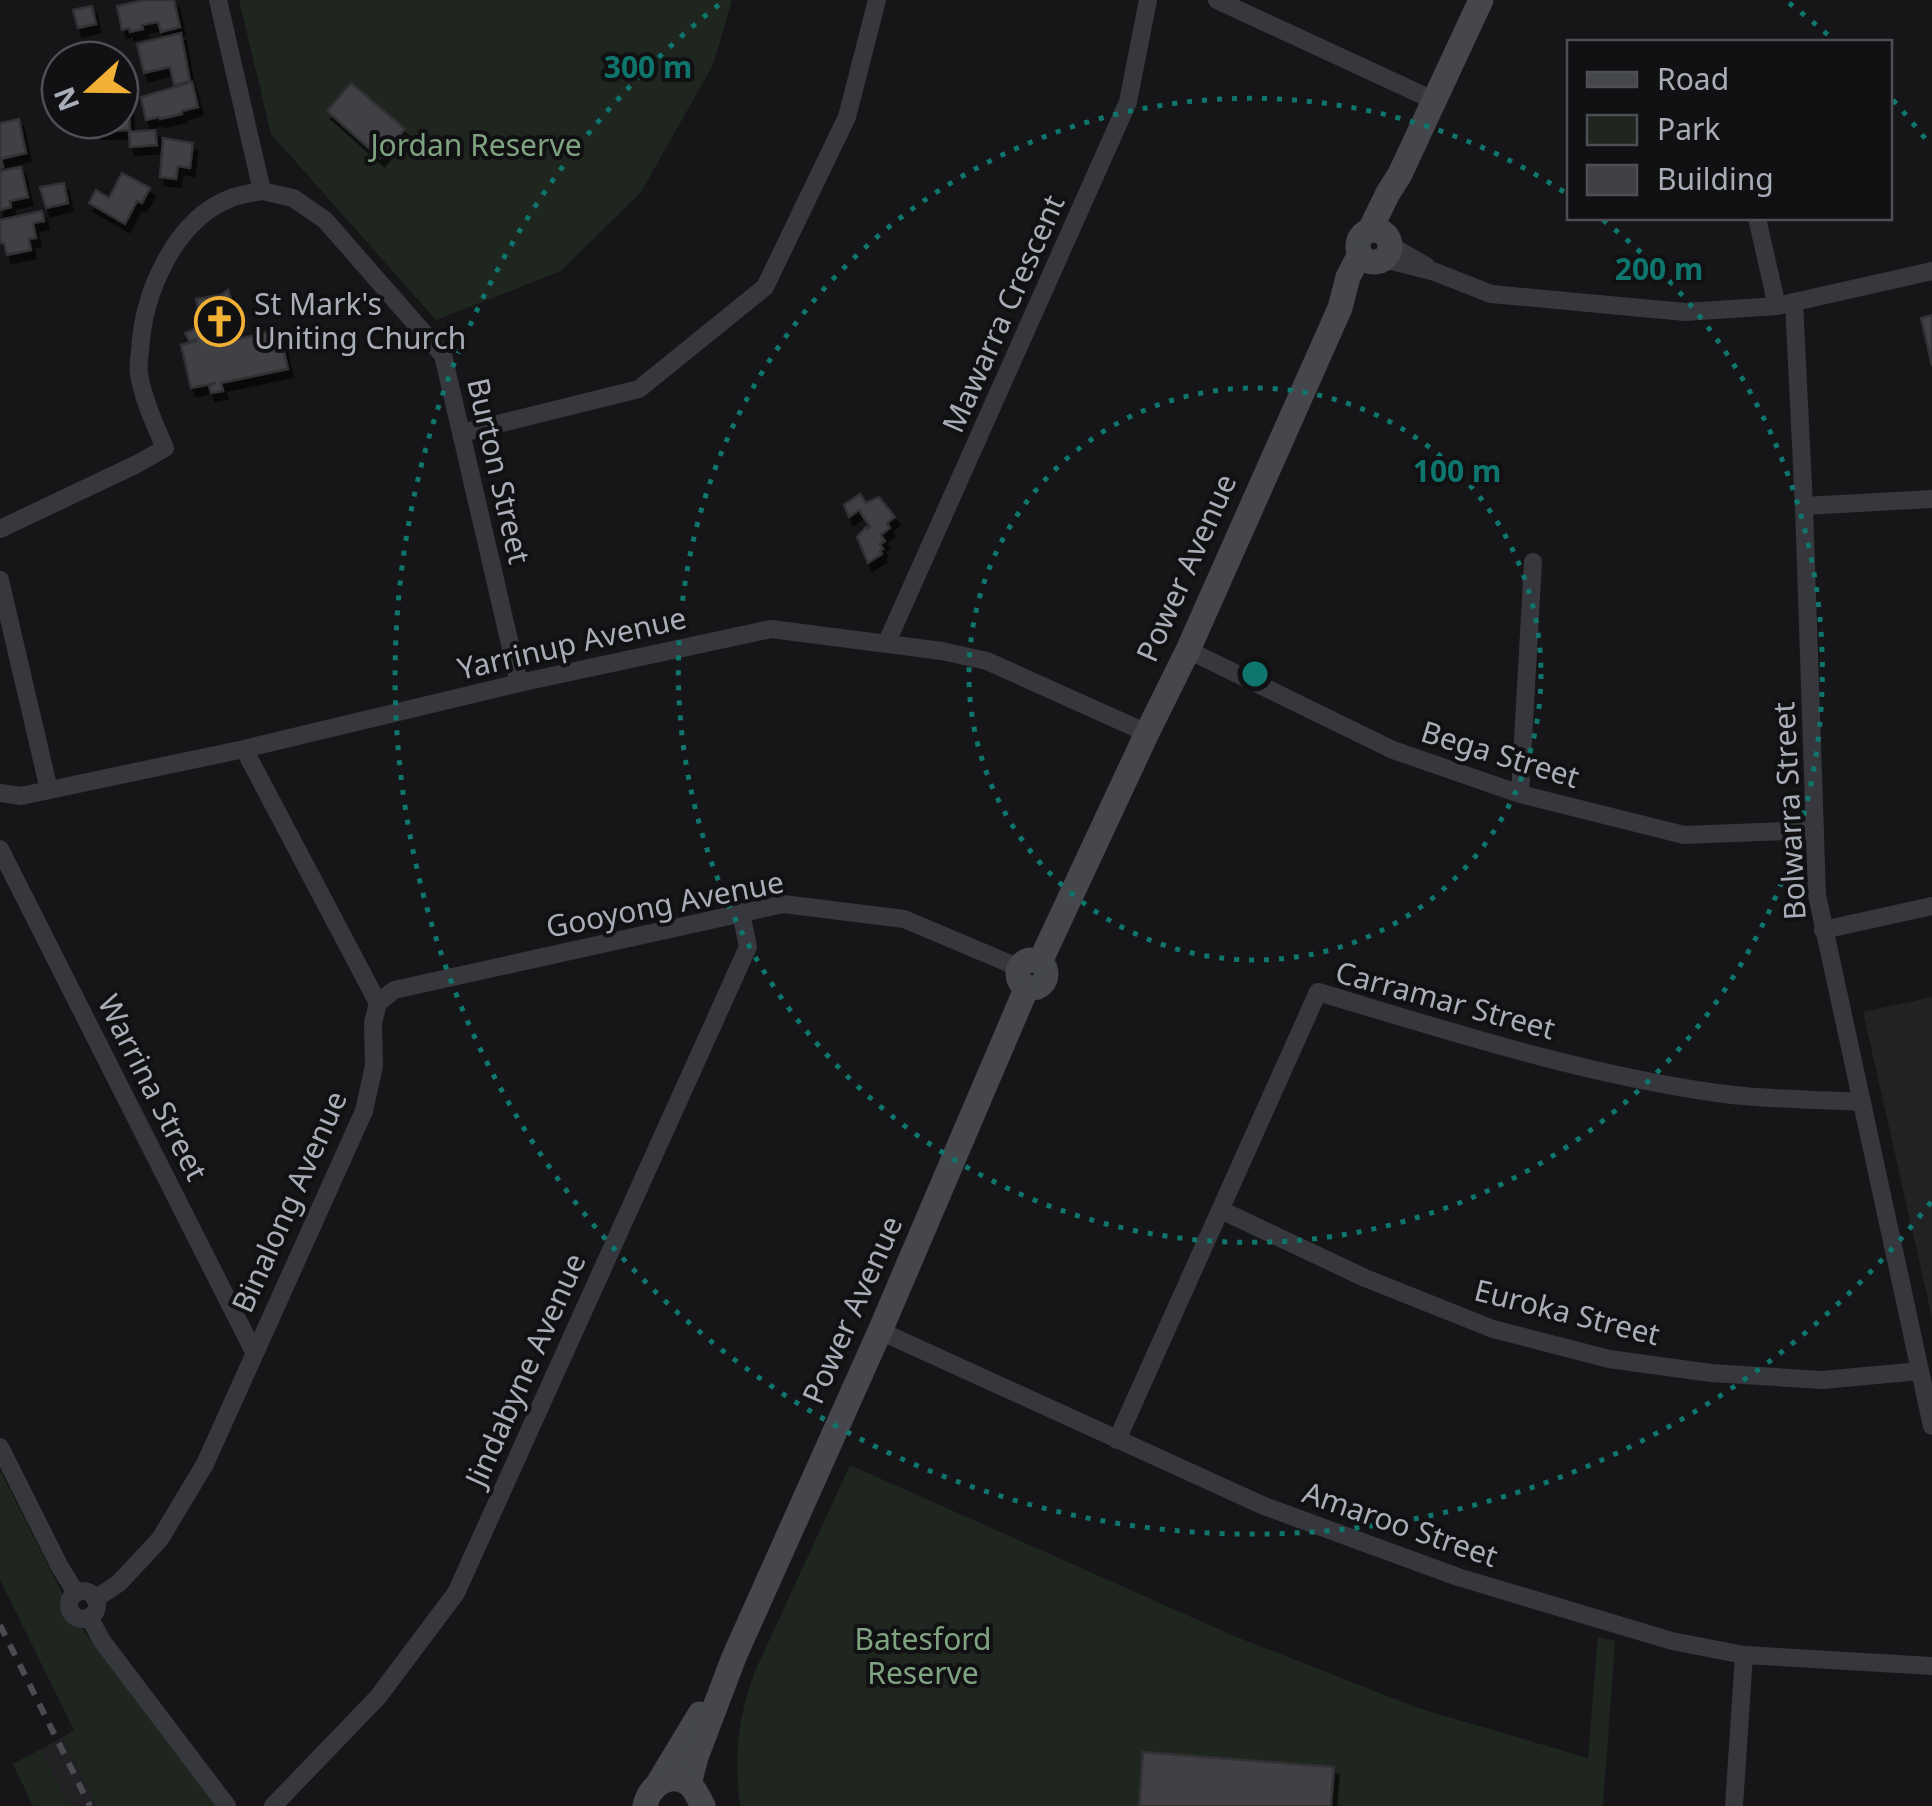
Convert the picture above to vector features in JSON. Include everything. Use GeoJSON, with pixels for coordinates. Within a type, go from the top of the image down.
{"type":"FeatureCollection","features":[{"type":"Feature","properties":{"kind":"street"},"geometry":{"type":"LineString","coordinates":[[0,528],[165,448],[138,372],[141,326],[152,287],[174,246],[200,218],[230,198],[262,191],[218,0]]}},
{"type":"Feature","properties":{"kind":"street"},"geometry":{"type":"LineString","coordinates":[[462,434],[639,389],[765,287],[847,117],[878,0]]}},
{"type":"Feature","properties":{"kind":"street","name":"Mawarra Crescent"},"geometry":{"type":"LineString","coordinates":[[887,642],[1128,102],[1148,0]]}},
{"type":"Feature","properties":{"kind":"street"},"geometry":{"type":"LineString","coordinates":[[1217,0],[1433,100]]}},
{"type":"Feature","properties":{"kind":"street","name":"Power Avenue"},"geometry":{"type":"LineString","coordinates":[[698,1799],[696,1757],[734,1657],[880,1330],[1029,972],[1188,650],[1340,308],[1354,294],[1378,247],[1400,174],[1481,0]]}},
{"type":"Feature","properties":{"kind":"street","name":"Burton Street"},"geometry":{"type":"LineString","coordinates":[[262,191],[293,198],[325,220],[443,355],[519,683]]}},
{"type":"Feature","properties":{"kind":"street","name":"Bolwarra Street"},"geometry":{"type":"LineString","coordinates":[[1758,220],[1786,304],[1804,506],[1817,896],[1932,1426]]}},
{"type":"Feature","properties":{"kind":"street"},"geometry":{"type":"LineString","coordinates":[[1378,247],[1491,294],[1685,312],[1786,304],[1932,271]]}},
{"type":"Feature","properties":{"kind":"street"},"geometry":{"type":"LineString","coordinates":[[1804,506],[1932,498]]}},
{"type":"Feature","properties":{"kind":"street"},"geometry":{"type":"LineString","coordinates":[[1520,794],[1534,562]]}},
{"type":"Feature","properties":{"kind":"street"},"geometry":{"type":"LineString","coordinates":[[0,580],[48,790]]}},
{"type":"Feature","properties":{"kind":"street","name":"Yarrinup Avenue"},"geometry":{"type":"LineString","coordinates":[[0,793],[21,796],[244,749],[770,628],[942,650],[988,662],[1147,733]]}},
{"type":"Feature","properties":{"kind":"street","name":"Bega Street"},"geometry":{"type":"LineString","coordinates":[[1188,650],[1393,750],[1520,794],[1684,835],[1815,830]]}},
{"type":"Feature","properties":{"kind":"street"},"geometry":{"type":"LineString","coordinates":[[244,749],[378,1002]]}},
{"type":"Feature","properties":{"kind":"street","name":"Warrina Street"},"geometry":{"type":"LineString","coordinates":[[0,850],[254,1352]]}},
{"type":"Feature","properties":{"kind":"street","name":"Gooyong Avenue"},"geometry":{"type":"LineString","coordinates":[[378,1002],[394,990],[783,904],[904,919],[1029,972]]}},
{"type":"Feature","properties":{"kind":"street"},"geometry":{"type":"LineString","coordinates":[[1823,930],[1932,906]]}},
{"type":"Feature","properties":{"kind":"street","name":"Jindabyne Avenue"},"geometry":{"type":"LineString","coordinates":[[274,1806],[378,1697],[456,1593],[748,948],[741,912]]}},
{"type":"Feature","properties":{"kind":"street","name":"Carramar Street"},"geometry":{"type":"LineString","coordinates":[[1117,1440],[1318,992],[1592,1069],[1720,1094],[1862,1102]]}},
{"type":"Feature","properties":{"kind":"street","name":"Binalong Avenue"},"geometry":{"type":"LineString","coordinates":[[92,1608],[160,1539],[204,1464],[364,1112],[374,1066],[372,1023],[378,1002]]}},
{"type":"Feature","properties":{"kind":"street","name":"Euroka Street"},"geometry":{"type":"LineString","coordinates":[[1221,1210],[1364,1278],[1493,1328],[1608,1359],[1711,1374],[1822,1380],[1920,1370]]}},
{"type":"Feature","properties":{"kind":"street","name":"Amaroo Street"},"geometry":{"type":"LineString","coordinates":[[880,1330],[1264,1506],[1458,1577],[1672,1641],[1744,1655],[1932,1666]]}},
{"type":"Feature","properties":{"kind":"street"},"geometry":{"type":"LineString","coordinates":[[0,1447],[76,1593],[70,1600],[72,1613],[79,1618],[92,1608],[102,1641],[228,1806]]}},
{"type":"Feature","properties":{"kind":"street"},"geometry":{"type":"LineString","coordinates":[[1734,1806],[1744,1655]]}},
{"type":"Feature","properties":{"kind":"street","name":"Power Avenue"},"geometry":{"type":"LineString","coordinates":[[645,1805],[734,1657]]}},
{"type":"Feature","properties":{"kind":"street"},"geometry":{"type":"LineString","coordinates":[[659,1782],[680,1780],[698,1799]]}},
{"type":"Feature","properties":{"kind":"shaded area"},"geometry":{"type":"Polygon","coordinates":[[[1932,997],[1932,1318],[1863,1012],[1932,997]]]}},
{"type":"Feature","properties":{"kind":"shaded area"},"geometry":{"type":"Polygon","coordinates":[[[63,1737],[97,1806],[69,1806],[41,1749],[63,1737]]]}},
{"type":"Feature","properties":{"kind":"green space","name":"Jordan Reserve"},"geometry":{"type":"Polygon","coordinates":[[[239,0],[732,0],[713,65],[641,192],[561,271],[436,320],[271,134],[239,0]]]}},
{"type":"Feature","properties":{"kind":"green space","name":"Batesford Reserve"},"geometry":{"type":"Polygon","coordinates":[[[850,1465],[1234,1636],[1418,1708],[1588,1758],[1598,1637],[1615,1641],[1603,1806],[740,1806],[739,1737],[750,1687],[850,1465]]]}},
{"type":"Feature","properties":{"kind":"green space"},"geometry":{"type":"Polygon","coordinates":[[[0,1470],[76,1621],[216,1806],[97,1806],[63,1737],[74,1730],[0,1580],[0,1470]]]}},
{"type":"Feature","properties":{"kind":"green space"},"geometry":{"type":"Polygon","coordinates":[[[41,1749],[69,1806],[33,1806],[13,1764],[41,1749]]]}},
{"type":"Feature","properties":{"kind":"building"},"geometry":{"type":"Polygon","coordinates":[[[145,0],[174,0],[180,27],[161,32],[158,22],[130,32],[129,28],[122,30],[117,6],[145,0]]]}},
{"type":"Feature","properties":{"kind":"building"},"geometry":{"type":"Polygon","coordinates":[[[92,6],[96,24],[78,28],[73,10],[92,6]]]}},
{"type":"Feature","properties":{"kind":"building"},"geometry":{"type":"Polygon","coordinates":[[[181,33],[190,81],[174,85],[170,67],[144,73],[140,43],[181,33]]]}},
{"type":"Feature","properties":{"kind":"building"},"geometry":{"type":"Polygon","coordinates":[[[192,82],[198,107],[146,120],[141,97],[192,82]]]}},
{"type":"Feature","properties":{"kind":"building"},"geometry":{"type":"Polygon","coordinates":[[[351,83],[405,129],[380,158],[327,111],[351,83]]]}},
{"type":"Feature","properties":{"kind":"building"},"geometry":{"type":"Polygon","coordinates":[[[19,119],[26,153],[1,159],[0,168],[0,123],[19,119]]]}},
{"type":"Feature","properties":{"kind":"building"},"geometry":{"type":"Polygon","coordinates":[[[155,130],[157,145],[130,147],[130,140],[140,140],[140,131],[155,130]]]}},
{"type":"Feature","properties":{"kind":"building"},"geometry":{"type":"Polygon","coordinates":[[[163,138],[193,143],[190,168],[178,166],[176,179],[160,177],[163,138]]]}},
{"type":"Feature","properties":{"kind":"building"},"geometry":{"type":"Polygon","coordinates":[[[21,167],[28,197],[10,201],[11,207],[0,210],[0,171],[21,167]]]}},
{"type":"Feature","properties":{"kind":"building"},"geometry":{"type":"Polygon","coordinates":[[[122,173],[150,188],[142,203],[137,201],[125,224],[89,203],[96,190],[109,198],[122,173]]]}},
{"type":"Feature","properties":{"kind":"building"},"geometry":{"type":"Polygon","coordinates":[[[64,183],[68,203],[46,208],[40,187],[64,183]]]}},
{"type":"Feature","properties":{"kind":"building"},"geometry":{"type":"Polygon","coordinates":[[[42,211],[44,221],[33,223],[36,238],[29,239],[31,250],[7,255],[0,239],[0,220],[42,211]]]}},
{"type":"Feature","properties":{"kind":"building"},"geometry":{"type":"Polygon","coordinates":[[[228,290],[233,306],[226,308],[232,334],[238,333],[239,339],[279,329],[288,369],[221,383],[223,391],[211,393],[209,386],[216,383],[191,388],[181,345],[196,341],[190,342],[185,333],[202,326],[196,299],[228,290]]]}},
{"type":"Feature","properties":{"kind":"building"},"geometry":{"type":"Polygon","coordinates":[[[1932,315],[1932,366],[1921,318],[1932,315]]]}},
{"type":"Feature","properties":{"kind":"building"},"geometry":{"type":"Polygon","coordinates":[[[860,494],[866,503],[879,497],[895,517],[881,535],[885,541],[880,544],[882,554],[868,563],[857,537],[870,527],[859,510],[849,517],[844,505],[860,494]]]}},
{"type":"Feature","properties":{"kind":"building"},"geometry":{"type":"Polygon","coordinates":[[[1143,1752],[1334,1767],[1331,1806],[1139,1806],[1143,1752]]]}},
{"type":"Feature","properties":{"kind":"railway"},"geometry":{"type":"LineString","coordinates":[[0,1625],[90,1806]]}},
{"type":"Feature","properties":{"kind":"place","name":"St Mark's Uniting Church"},"geometry":{"type":"Point","coordinates":[219,322]}}]}
